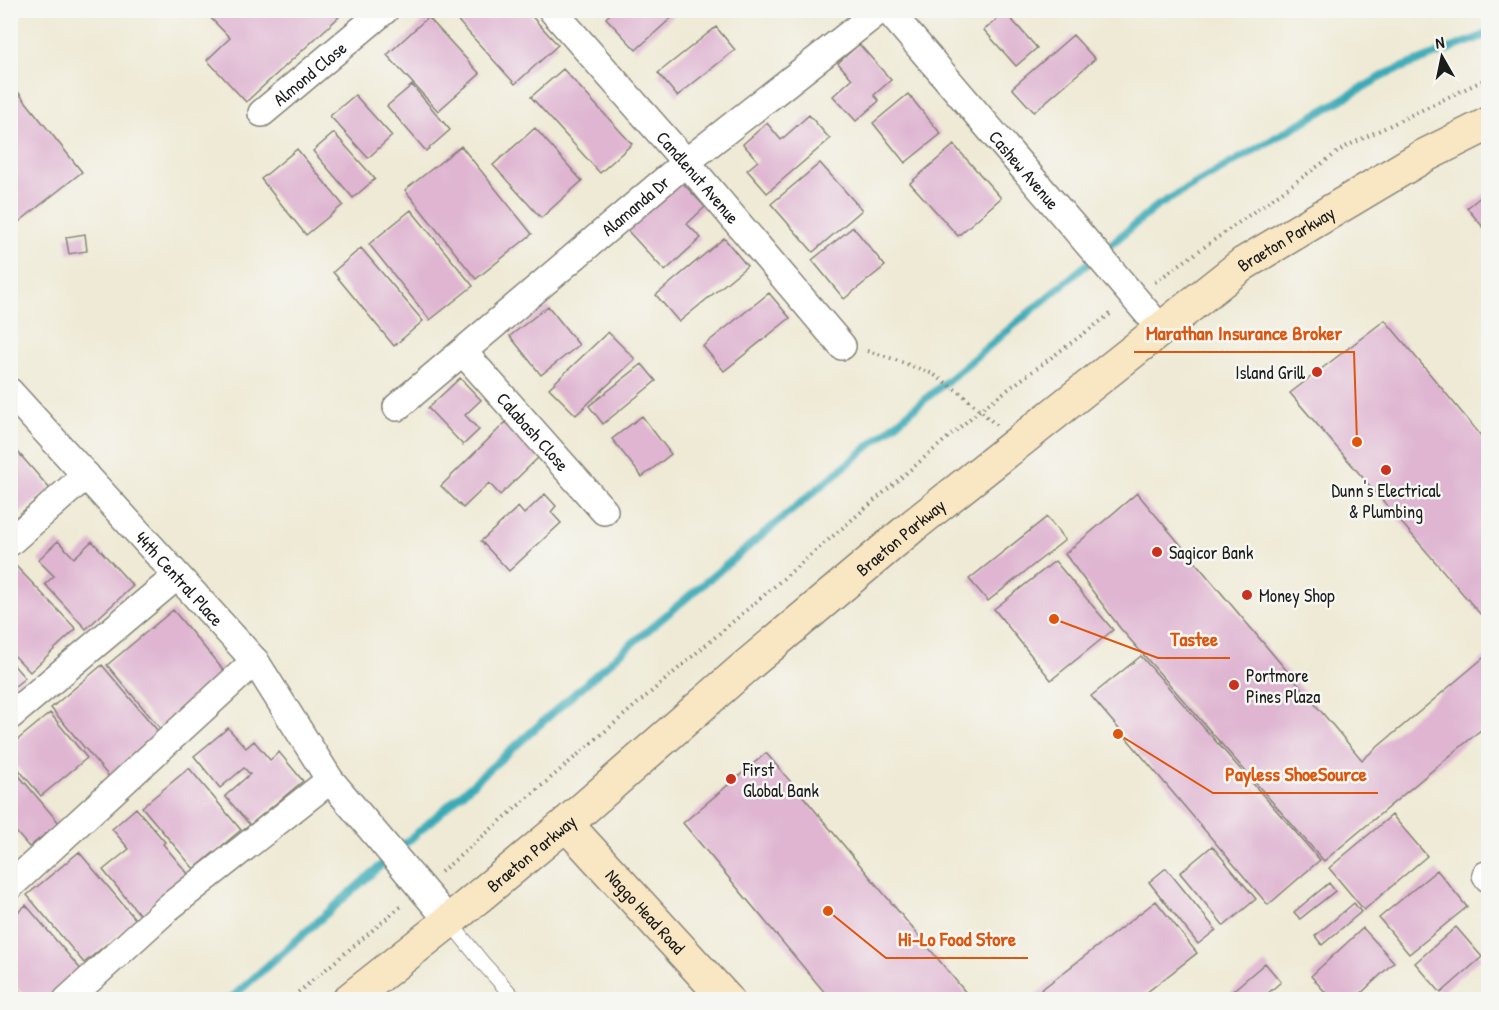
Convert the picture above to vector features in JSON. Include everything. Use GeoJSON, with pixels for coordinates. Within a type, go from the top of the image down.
{"type":"FeatureCollection","features":[{"type":"Feature","properties":{"kind":"main road","name":"Braeton Parkway"},"geometry":{"type":"LineString","coordinates":[[349,999],[449,921],[566,824],[743,669],[914,525],[1243,264],[1422,157],[1488,124]]}},
{"type":"Feature","properties":{"kind":"main road","name":"Naggo Head Road"},"geometry":{"type":"LineString","coordinates":[[566,824],[727,999]]}},
{"type":"Feature","properties":{"kind":"street","name":"Almond Close"},"geometry":{"type":"LineString","coordinates":[[262,113],[385,10]]}},
{"type":"Feature","properties":{"kind":"street","name":"Candlenut Avenue"},"geometry":{"type":"LineString","coordinates":[[552,10],[842,346]]}},
{"type":"Feature","properties":{"kind":"street","name":"Alamanda Dr"},"geometry":{"type":"LineString","coordinates":[[397,407],[685,163],[880,10]]}},
{"type":"Feature","properties":{"kind":"street","name":"Cashew Avenue"},"geometry":{"type":"LineString","coordinates":[[888,10],[1161,329]]}},
{"type":"Feature","properties":{"kind":"street","name":"Calabash Close"},"geometry":{"type":"LineString","coordinates":[[463,352],[604,511]]}},
{"type":"Feature","properties":{"kind":"street","name":"44th Central Place"},"geometry":{"type":"LineString","coordinates":[[10,392],[255,661],[337,789],[449,921]]}},
{"type":"Feature","properties":{"kind":"street"},"geometry":{"type":"LineString","coordinates":[[10,542],[86,475]]}},
{"type":"Feature","properties":{"kind":"street"},"geometry":{"type":"LineString","coordinates":[[10,716],[177,576]]}},
{"type":"Feature","properties":{"kind":"street"},"geometry":{"type":"LineString","coordinates":[[10,886],[255,661]]}},
{"type":"Feature","properties":{"kind":"street"},"geometry":{"type":"LineString","coordinates":[[67,999],[169,908],[337,789]]}},
{"type":"Feature","properties":{"kind":"lane"},"geometry":{"type":"LineString","coordinates":[[449,921],[516,999]]}},
{"type":"Feature","properties":{"kind":"path"},"geometry":{"type":"LineString","coordinates":[[289,999],[413,879],[980,410],[1345,147],[1488,78]]}},
{"type":"Feature","properties":{"kind":"path"},"geometry":{"type":"LineString","coordinates":[[842,346],[885,356],[933,374],[962,394],[1017,443]]}},
{"type":"Feature","properties":{"kind":"building"},"geometry":{"type":"Polygon","coordinates":[[[203,10],[333,10],[339,17],[246,102],[207,60],[230,38],[203,10]]]}},
{"type":"Feature","properties":{"kind":"building"},"geometry":{"type":"Polygon","coordinates":[[[454,10],[526,10],[558,45],[515,84],[451,13],[454,10]]]}},
{"type":"Feature","properties":{"kind":"building"},"geometry":{"type":"Polygon","coordinates":[[[614,10],[680,10],[636,50],[606,18],[614,10]]]}},
{"type":"Feature","properties":{"kind":"building"},"geometry":{"type":"Polygon","coordinates":[[[1005,12],[1037,48],[1016,66],[984,30],[1005,12]]]}},
{"type":"Feature","properties":{"kind":"building"},"geometry":{"type":"Polygon","coordinates":[[[428,17],[480,74],[438,111],[387,55],[428,17]]]}},
{"type":"Feature","properties":{"kind":"building"},"geometry":{"type":"Polygon","coordinates":[[[716,27],[735,50],[677,96],[658,73],[716,27]]]}},
{"type":"Feature","properties":{"kind":"building"},"geometry":{"type":"Polygon","coordinates":[[[1073,35],[1095,59],[1034,112],[1012,88],[1073,35]]]}},
{"type":"Feature","properties":{"kind":"building"},"geometry":{"type":"Polygon","coordinates":[[[859,44],[891,80],[874,95],[879,101],[856,121],[833,96],[852,79],[838,63],[859,44]]]}},
{"type":"Feature","properties":{"kind":"building"},"geometry":{"type":"Polygon","coordinates":[[[563,69],[632,144],[600,173],[531,97],[563,69]]]}},
{"type":"Feature","properties":{"kind":"building"},"geometry":{"type":"Polygon","coordinates":[[[10,82],[82,172],[10,229],[10,82]]]}},
{"type":"Feature","properties":{"kind":"building"},"geometry":{"type":"Polygon","coordinates":[[[412,85],[450,130],[426,151],[387,106],[412,85]]]}},
{"type":"Feature","properties":{"kind":"building"},"geometry":{"type":"Polygon","coordinates":[[[908,94],[941,134],[905,163],[873,123],[908,94]]]}},
{"type":"Feature","properties":{"kind":"building"},"geometry":{"type":"Polygon","coordinates":[[[355,95],[392,136],[368,158],[330,116],[355,95]]]}},
{"type":"Feature","properties":{"kind":"building"},"geometry":{"type":"Polygon","coordinates":[[[809,115],[830,139],[767,193],[747,170],[758,161],[743,144],[767,123],[781,140],[809,115]]]}},
{"type":"Feature","properties":{"kind":"building"},"geometry":{"type":"Polygon","coordinates":[[[535,128],[582,181],[541,218],[493,165],[535,128]]]}},
{"type":"Feature","properties":{"kind":"building"},"geometry":{"type":"Polygon","coordinates":[[[334,133],[375,179],[353,198],[313,151],[334,133]]]}},
{"type":"Feature","properties":{"kind":"building"},"geometry":{"type":"Polygon","coordinates":[[[954,145],[1001,198],[958,236],[910,183],[954,145]]]}},
{"type":"Feature","properties":{"kind":"building"},"geometry":{"type":"Polygon","coordinates":[[[461,146],[532,234],[476,279],[405,190],[461,146]]]}},
{"type":"Feature","properties":{"kind":"building"},"geometry":{"type":"Polygon","coordinates":[[[297,149],[343,205],[306,235],[261,179],[297,149]]]}},
{"type":"Feature","properties":{"kind":"building"},"geometry":{"type":"Polygon","coordinates":[[[820,163],[862,210],[813,252],[771,204],[820,163]]]}},
{"type":"Feature","properties":{"kind":"building"},"geometry":{"type":"Polygon","coordinates":[[[680,180],[705,207],[687,224],[701,238],[665,271],[627,230],[680,180]]]}},
{"type":"Feature","properties":{"kind":"building"},"geometry":{"type":"Polygon","coordinates":[[[1488,191],[1488,233],[1467,208],[1488,191]]]}},
{"type":"Feature","properties":{"kind":"building"},"geometry":{"type":"Polygon","coordinates":[[[411,210],[473,286],[430,320],[369,244],[411,210]]]}},
{"type":"Feature","properties":{"kind":"building"},"geometry":{"type":"Polygon","coordinates":[[[853,227],[885,266],[844,299],[812,260],[853,227]]]}},
{"type":"Feature","properties":{"kind":"building"},"geometry":{"type":"Polygon","coordinates":[[[85,234],[87,251],[69,254],[66,237],[85,234]]]}},
{"type":"Feature","properties":{"kind":"building"},"geometry":{"type":"Polygon","coordinates":[[[724,238],[747,266],[679,322],[656,295],[724,238]]]}},
{"type":"Feature","properties":{"kind":"building"},"geometry":{"type":"Polygon","coordinates":[[[361,248],[423,321],[394,346],[333,272],[361,248]]]}},
{"type":"Feature","properties":{"kind":"building"},"geometry":{"type":"Polygon","coordinates":[[[769,293],[790,318],[724,371],[703,346],[769,293]]]}},
{"type":"Feature","properties":{"kind":"building"},"geometry":{"type":"Polygon","coordinates":[[[548,306],[579,345],[541,375],[510,336],[548,306]]]}},
{"type":"Feature","properties":{"kind":"building"},"geometry":{"type":"Polygon","coordinates":[[[1385,320],[1488,444],[1488,608],[1481,615],[1290,393],[1385,320]]]}},
{"type":"Feature","properties":{"kind":"building"},"geometry":{"type":"Polygon","coordinates":[[[608,332],[635,359],[576,415],[549,388],[608,332]]]}},
{"type":"Feature","properties":{"kind":"building"},"geometry":{"type":"Polygon","coordinates":[[[642,364],[656,381],[603,424],[589,406],[642,364]]]}},
{"type":"Feature","properties":{"kind":"building"},"geometry":{"type":"Polygon","coordinates":[[[460,378],[481,400],[465,415],[479,430],[463,445],[428,408],[460,378]]]}},
{"type":"Feature","properties":{"kind":"building"},"geometry":{"type":"Polygon","coordinates":[[[642,416],[671,454],[642,477],[612,439],[642,416]]]}},
{"type":"Feature","properties":{"kind":"building"},"geometry":{"type":"Polygon","coordinates":[[[506,422],[540,456],[500,495],[489,483],[463,508],[441,486],[506,422]]]}},
{"type":"Feature","properties":{"kind":"building"},"geometry":{"type":"Polygon","coordinates":[[[10,443],[50,489],[10,522],[10,443]]]}},
{"type":"Feature","properties":{"kind":"building","name":"Portmore Pines Plaza"},"geometry":{"type":"Polygon","coordinates":[[[1137,493],[1362,760],[1488,654],[1488,724],[1324,861],[1120,628],[1065,554],[1137,493]]]}},
{"type":"Feature","properties":{"kind":"building"},"geometry":{"type":"Polygon","coordinates":[[[545,494],[556,506],[551,512],[561,523],[509,571],[481,541],[518,507],[524,514],[545,494]]]}},
{"type":"Feature","properties":{"kind":"building"},"geometry":{"type":"Polygon","coordinates":[[[1047,517],[1065,540],[988,601],[969,579],[1047,517]]]}},
{"type":"Feature","properties":{"kind":"building"},"geometry":{"type":"Polygon","coordinates":[[[58,541],[74,558],[92,541],[133,586],[86,629],[45,584],[54,576],[38,560],[58,541]]]}},
{"type":"Feature","properties":{"kind":"building"},"geometry":{"type":"Polygon","coordinates":[[[1055,561],[1113,630],[1051,680],[994,609],[1055,561]]]}},
{"type":"Feature","properties":{"kind":"building"},"geometry":{"type":"Polygon","coordinates":[[[14,564],[76,629],[30,672],[10,651],[10,568],[14,564]]]}},
{"type":"Feature","properties":{"kind":"building"},"geometry":{"type":"Polygon","coordinates":[[[173,610],[230,678],[164,733],[107,665],[173,610]]]}},
{"type":"Feature","properties":{"kind":"building"},"geometry":{"type":"Polygon","coordinates":[[[1141,656],[1320,860],[1268,905],[1091,696],[1141,656]]]}},
{"type":"Feature","properties":{"kind":"building"},"geometry":{"type":"Polygon","coordinates":[[[10,661],[25,678],[10,690],[10,661]]]}},
{"type":"Feature","properties":{"kind":"building"},"geometry":{"type":"Polygon","coordinates":[[[102,665],[162,736],[111,779],[51,708],[102,665]]]}},
{"type":"Feature","properties":{"kind":"building"},"geometry":{"type":"Polygon","coordinates":[[[50,713],[87,758],[41,796],[10,759],[10,746],[50,713]]]}},
{"type":"Feature","properties":{"kind":"building"},"geometry":{"type":"Polygon","coordinates":[[[228,728],[246,748],[254,741],[270,760],[279,752],[303,781],[250,825],[225,796],[250,774],[244,768],[220,788],[194,756],[228,728]]]}},
{"type":"Feature","properties":{"kind":"building"},"geometry":{"type":"Polygon","coordinates":[[[766,753],[972,1000],[831,1000],[683,823],[766,753]]]}},
{"type":"Feature","properties":{"kind":"building"},"geometry":{"type":"Polygon","coordinates":[[[10,765],[59,823],[29,847],[10,825],[10,765]]]}},
{"type":"Feature","properties":{"kind":"building"},"geometry":{"type":"Polygon","coordinates":[[[189,768],[241,830],[194,869],[142,807],[189,768]]]}},
{"type":"Feature","properties":{"kind":"building"},"geometry":{"type":"Polygon","coordinates":[[[136,808],[189,875],[140,915],[103,870],[129,849],[112,829],[136,808]]]}},
{"type":"Feature","properties":{"kind":"building"},"geometry":{"type":"Polygon","coordinates":[[[1392,815],[1427,856],[1364,910],[1329,868],[1392,815]]]}},
{"type":"Feature","properties":{"kind":"building"},"geometry":{"type":"Polygon","coordinates":[[[1212,846],[1256,899],[1224,926],[1180,873],[1212,846]]]}},
{"type":"Feature","properties":{"kind":"building"},"geometry":{"type":"Polygon","coordinates":[[[79,852],[136,920],[84,963],[27,895],[79,852]]]}},
{"type":"Feature","properties":{"kind":"building"},"geometry":{"type":"Polygon","coordinates":[[[1166,868],[1216,930],[1198,944],[1149,882],[1166,868]]]}},
{"type":"Feature","properties":{"kind":"building"},"geometry":{"type":"Polygon","coordinates":[[[1437,870],[1467,907],[1409,954],[1379,918],[1437,870]]]}},
{"type":"Feature","properties":{"kind":"building"},"geometry":{"type":"Polygon","coordinates":[[[1329,883],[1335,891],[1300,919],[1294,912],[1329,883]]]}},
{"type":"Feature","properties":{"kind":"building"},"geometry":{"type":"Polygon","coordinates":[[[1156,901],[1197,953],[1137,1000],[1028,1000],[1156,901]]]}},
{"type":"Feature","properties":{"kind":"building"},"geometry":{"type":"Polygon","coordinates":[[[1354,903],[1361,912],[1322,945],[1315,936],[1354,903]]]}},
{"type":"Feature","properties":{"kind":"building"},"geometry":{"type":"Polygon","coordinates":[[[26,905],[83,972],[51,1000],[27,1000],[10,980],[10,919],[26,905]]]}},
{"type":"Feature","properties":{"kind":"building"},"geometry":{"type":"Polygon","coordinates":[[[1456,927],[1482,957],[1441,993],[1415,963],[1456,927]]]}},
{"type":"Feature","properties":{"kind":"building"},"geometry":{"type":"Polygon","coordinates":[[[1363,928],[1394,962],[1354,1000],[1332,1000],[1311,976],[1363,928]]]}},
{"type":"Feature","properties":{"kind":"building"},"geometry":{"type":"Polygon","coordinates":[[[1265,963],[1281,982],[1260,1000],[1222,1000],[1265,963]]]}},
{"type":"Feature","properties":{"kind":"waterway"},"geometry":{"type":"LineString","coordinates":[[229,1000],[617,656],[1157,206],[1388,73],[1488,34]]}},
{"type":"Feature","properties":{"kind":"place","name":"Island Grill"},"geometry":{"type":"Point","coordinates":[1317,372]}},
{"type":"Feature","properties":{"kind":"place","name":"Marathan Insurance Broker"},"geometry":{"type":"Point","coordinates":[1357,442]}},
{"type":"Feature","properties":{"kind":"place","name":"Dunn's Electrical & Plumbing"},"geometry":{"type":"Point","coordinates":[1386,470]}},
{"type":"Feature","properties":{"kind":"place","name":"Sagicor Bank"},"geometry":{"type":"Point","coordinates":[1157,552]}},
{"type":"Feature","properties":{"kind":"place","name":"Money Shop"},"geometry":{"type":"Point","coordinates":[1247,595]}},
{"type":"Feature","properties":{"kind":"place","name":"Tastee"},"geometry":{"type":"Point","coordinates":[1054,619]}},
{"type":"Feature","properties":{"kind":"place","name":"Portmore Pines Plaza"},"geometry":{"type":"Point","coordinates":[1234,685]}},
{"type":"Feature","properties":{"kind":"place","name":"Payless ShoeSource"},"geometry":{"type":"Point","coordinates":[1118,734]}},
{"type":"Feature","properties":{"kind":"place","name":"First Global Bank"},"geometry":{"type":"Point","coordinates":[731,779]}},
{"type":"Feature","properties":{"kind":"place","name":"Hi-Lo Food Store"},"geometry":{"type":"Point","coordinates":[828,911]}}]}
